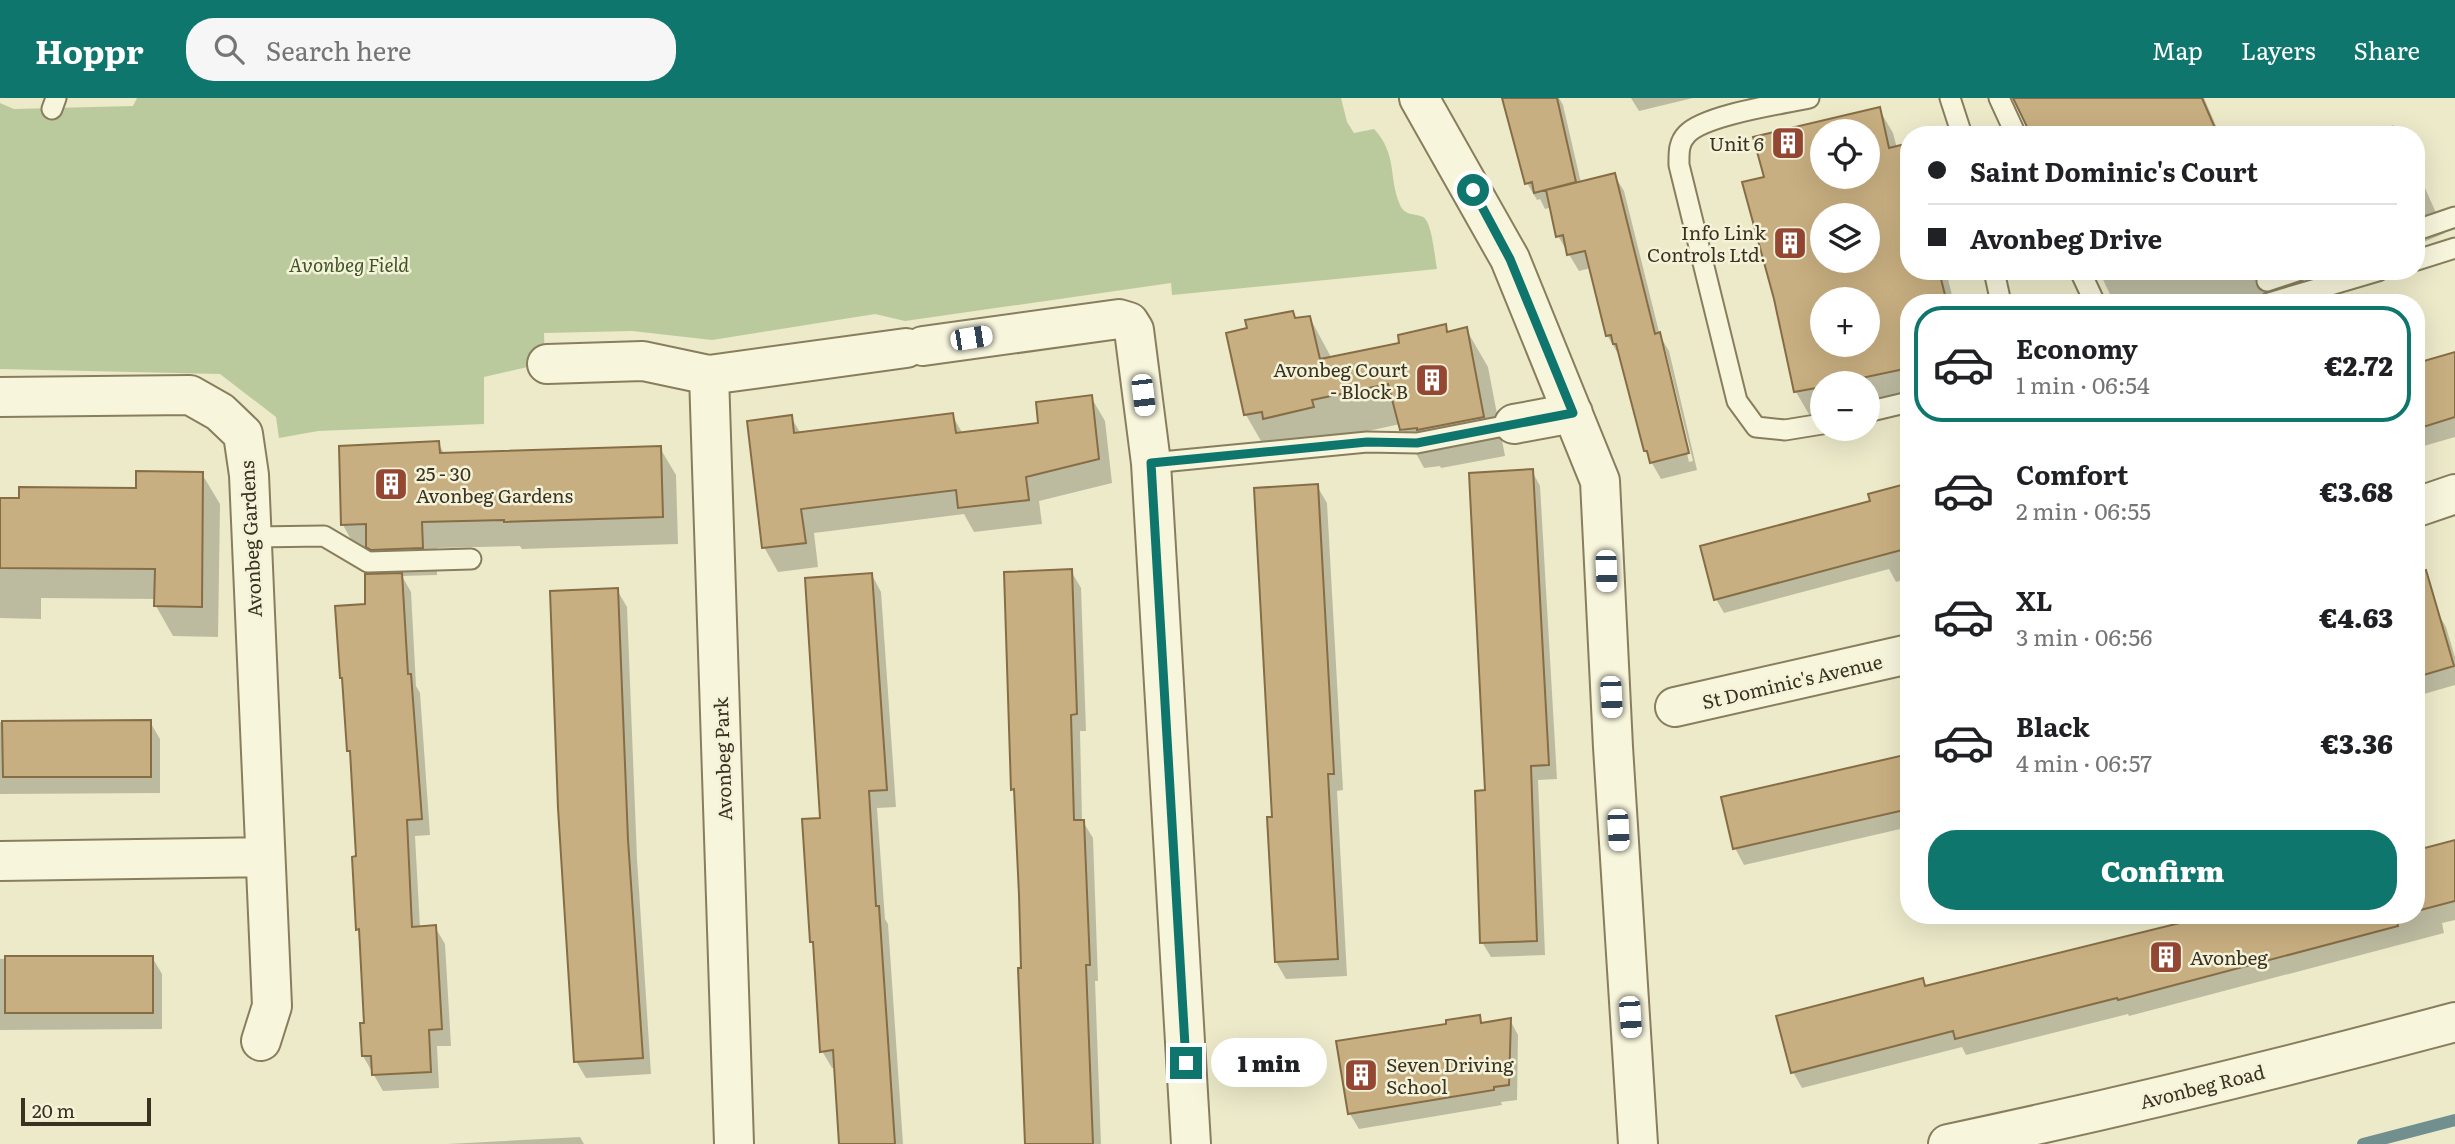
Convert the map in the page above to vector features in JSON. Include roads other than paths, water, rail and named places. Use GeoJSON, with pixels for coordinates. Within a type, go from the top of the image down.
{"type":"FeatureCollection","features":[{"type":"Feature","properties":{"kind":"street"},"geometry":{"type":"LineString","coordinates":[[1419,98],[1510,259],[1600,481],[1613,747],[1638,1144]]}},
{"type":"Feature","properties":{"kind":"street"},"geometry":{"type":"LineString","coordinates":[[547,364],[643,362],[709,375],[1119,319],[1129,322],[1137,339],[1151,463],[1191,1144]]}},
{"type":"Feature","properties":{"kind":"street","name":"Avonbeg Park"},"geometry":{"type":"LineString","coordinates":[[709,375],[734,1144]]}},
{"type":"Feature","properties":{"kind":"street","name":"Avonbeg Gardens"},"geometry":{"type":"LineString","coordinates":[[0,397],[190,395],[220,412],[243,434],[249,475],[272,1006],[261,1041]]}},
{"type":"Feature","properties":{"kind":"street"},"geometry":{"type":"LineString","coordinates":[[1520,422],[1573,413]]}},
{"type":"Feature","properties":{"kind":"street"},"geometry":{"type":"LineString","coordinates":[[2425,504],[2455,494]]}},
{"type":"Feature","properties":{"kind":"street","name":"St Dominic's Avenue"},"geometry":{"type":"LineString","coordinates":[[1675,707],[1900,656]]}},
{"type":"Feature","properties":{"kind":"street"},"geometry":{"type":"LineString","coordinates":[[0,861],[265,857]]}},
{"type":"Feature","properties":{"kind":"street","name":"Avonbeg Road"},"geometry":{"type":"LineString","coordinates":[[1948,1144],[2095,1112],[2455,1022]]}},
{"type":"Feature","properties":{"kind":"lane"},"geometry":{"type":"LineString","coordinates":[[1809,98],[1715,120],[1687,133],[1679,146],[1679,165],[1737,401],[1756,427],[1785,430],[1810,426]]}},
{"type":"Feature","properties":{"kind":"lane"},"geometry":{"type":"LineString","coordinates":[[1950,98],[1959,126]]}},
{"type":"Feature","properties":{"kind":"lane"},"geometry":{"type":"LineString","coordinates":[[1999,98],[2013,126]]}},
{"type":"Feature","properties":{"kind":"lane"},"geometry":{"type":"LineString","coordinates":[[2425,227],[2455,217]]}},
{"type":"Feature","properties":{"kind":"lane"},"geometry":{"type":"LineString","coordinates":[[2425,257],[2455,248]]}},
{"type":"Feature","properties":{"kind":"lane"},"geometry":{"type":"LineString","coordinates":[[2300,294],[2347,280]]}},
{"type":"Feature","properties":{"kind":"lane"},"geometry":{"type":"LineString","coordinates":[[1880,409],[1900,404]]}},
{"type":"Feature","properties":{"kind":"lane"},"geometry":{"type":"LineString","coordinates":[[1151,463],[1367,442],[1417,443],[1520,422]]}},
{"type":"Feature","properties":{"kind":"lane"},"geometry":{"type":"LineString","coordinates":[[251,537],[324,536],[368,562],[471,559]]}},
{"type":"Feature","properties":{"kind":"waterway"},"geometry":{"type":"LineString","coordinates":[[2363,1144],[2455,1120]]}},
{"type":"Feature","properties":{"kind":"place","name":"Unit 6"},"geometry":{"type":"Point","coordinates":[1788,143]}},
{"type":"Feature","properties":{"kind":"place","name":"Info Link Controls Ltd."},"geometry":{"type":"Point","coordinates":[1790,243]}},
{"type":"Feature","properties":{"kind":"place","name":"Avonbeg Court - Block B"},"geometry":{"type":"Point","coordinates":[1432,380]}},
{"type":"Feature","properties":{"kind":"place","name":"25 - 30 Avonbeg Gardens"},"geometry":{"type":"Point","coordinates":[391,484]}},
{"type":"Feature","properties":{"kind":"place","name":"Avonbeg"},"geometry":{"type":"Point","coordinates":[2166,957]}},
{"type":"Feature","properties":{"kind":"place","name":"Seven Driving School"},"geometry":{"type":"Point","coordinates":[1361,1075]}},
{"type":"Feature","properties":{"kind":"park label","name":"Avonbeg Field"},"geometry":{"type":"Point","coordinates":[349,264]}}]}
